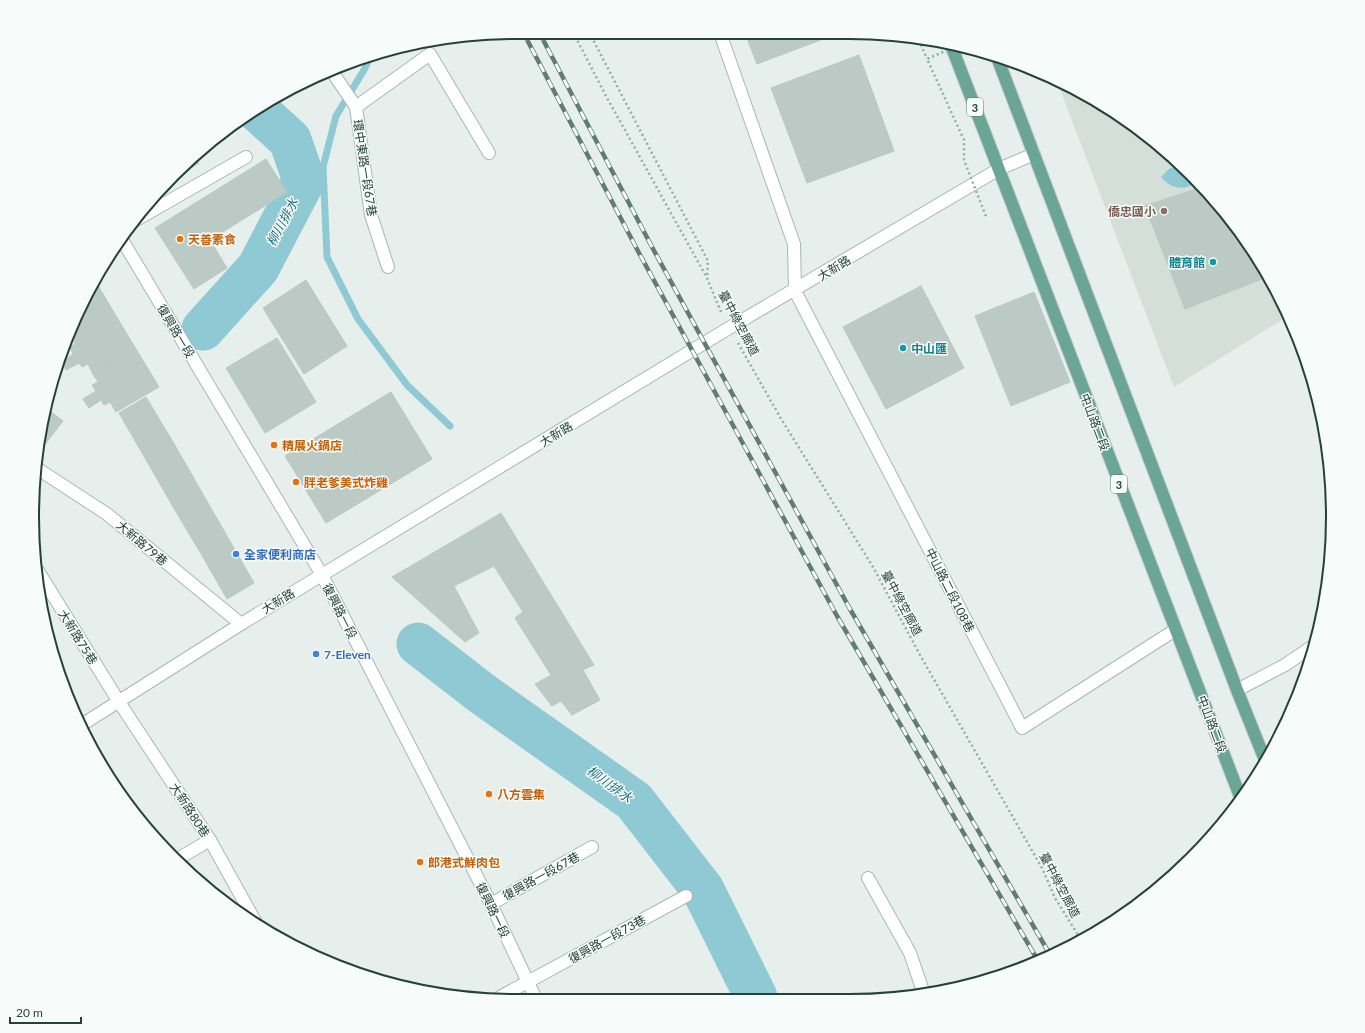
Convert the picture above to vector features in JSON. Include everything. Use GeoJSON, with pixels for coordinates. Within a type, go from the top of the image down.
{"type":"FeatureCollection","features":[{"type":"Feature","properties":{"kind":"main road","name":"中山路二段"},"geometry":{"type":"LineString","coordinates":[[953,51],[1239,792]]}},
{"type":"Feature","properties":{"kind":"main road"},"geometry":{"type":"LineString","coordinates":[[999,63],[1263,754]]}},
{"type":"Feature","properties":{"kind":"street"},"geometry":{"type":"LineString","coordinates":[[722,39],[794,244],[795,291]]}},
{"type":"Feature","properties":{"kind":"street"},"geometry":{"type":"LineString","coordinates":[[356,107],[430,54],[489,153]]}},
{"type":"Feature","properties":{"kind":"street","name":"環中東路一段67巷"},"geometry":{"type":"LineString","coordinates":[[334,75],[356,107],[371,215],[388,267]]}},
{"type":"Feature","properties":{"kind":"street","name":"大新路"},"geometry":{"type":"LineString","coordinates":[[86,722],[241,624],[729,328],[795,291],[999,169],[1034,154]]}},
{"type":"Feature","properties":{"kind":"street"},"geometry":{"type":"LineString","coordinates":[[148,213],[246,157]]}},
{"type":"Feature","properties":{"kind":"street","name":"復興路一段"},"geometry":{"type":"LineString","coordinates":[[124,244],[322,575],[491,904],[533,994]]}},
{"type":"Feature","properties":{"kind":"street","name":"中山路二段108巷"},"geometry":{"type":"LineString","coordinates":[[795,291],[1022,728],[1175,630]]}},
{"type":"Feature","properties":{"kind":"street","name":"大新路79巷"},"geometry":{"type":"LineString","coordinates":[[41,471],[107,514],[241,624]]}},
{"type":"Feature","properties":{"kind":"street","name":"大新路75巷"},"geometry":{"type":"LineString","coordinates":[[43,579],[119,702]]}},
{"type":"Feature","properties":{"kind":"street"},"geometry":{"type":"LineString","coordinates":[[1237,690],[1285,666],[1307,650]]}},
{"type":"Feature","properties":{"kind":"street","name":"大新路80巷"},"geometry":{"type":"LineString","coordinates":[[119,702],[210,840],[251,914]]}},
{"type":"Feature","properties":{"kind":"street"},"geometry":{"type":"LineString","coordinates":[[182,857],[210,840]]}},
{"type":"Feature","properties":{"kind":"street","name":"復興路一段67巷"},"geometry":{"type":"LineString","coordinates":[[491,904],[592,847]]}},
{"type":"Feature","properties":{"kind":"street"},"geometry":{"type":"LineString","coordinates":[[868,878],[910,953],[922,988]]}},
{"type":"Feature","properties":{"kind":"street","name":"復興路一段73巷"},"geometry":{"type":"LineString","coordinates":[[506,994],[686,896]]}},
{"type":"Feature","properties":{"kind":"path","name":"臺中綠空廊道"},"geometry":{"type":"LineString","coordinates":[[577,39],[606,96],[707,278],[712,293],[729,328],[780,417],[873,567],[920,655],[1042,868],[1055,898],[1078,935]]}},
{"type":"Feature","properties":{"kind":"path","name":"臺中綠空廊道"},"geometry":{"type":"LineString","coordinates":[[593,39],[708,261],[707,278]]}},
{"type":"Feature","properties":{"kind":"path"},"geometry":{"type":"LineString","coordinates":[[921,45],[964,140],[964,160],[987,219]]}},
{"type":"Feature","properties":{"kind":"path"},"geometry":{"type":"LineString","coordinates":[[927,59],[949,50]]}},
{"type":"Feature","properties":{"kind":"shaded area","name":"僑忠國小"},"geometry":{"type":"Polygon","coordinates":[[[1059,88],[1114,119],[1163,157],[1186,179],[1208,202],[1246,251],[1277,305],[1283,319],[1174,387],[1059,88]]]}},
{"type":"Feature","properties":{"kind":"water"},"geometry":{"type":"Polygon","coordinates":[[[1173,167],[1191,185],[1188,187],[1178,188],[1169,184],[1161,177],[1169,169],[1173,167]]]}},
{"type":"Feature","properties":{"kind":"building"},"geometry":{"type":"Polygon","coordinates":[[[747,39],[823,39],[757,64],[747,39]]]}},
{"type":"Feature","properties":{"kind":"building"},"geometry":{"type":"Polygon","coordinates":[[[859,55],[894,151],[807,183],[771,88],[859,55]]]}},
{"type":"Feature","properties":{"kind":"building"},"geometry":{"type":"Polygon","coordinates":[[[266,159],[287,192],[210,240],[227,268],[194,289],[155,228],[266,159]]]}},
{"type":"Feature","properties":{"kind":"building"},"geometry":{"type":"Polygon","coordinates":[[[198,161],[199,163],[190,169],[198,161]]]}},
{"type":"Feature","properties":{"kind":"building","name":"體育館"},"geometry":{"type":"Polygon","coordinates":[[[1196,189],[1208,202],[1246,251],[1262,279],[1185,309],[1145,206],[1196,189]]]}},
{"type":"Feature","properties":{"kind":"building"},"geometry":{"type":"Polygon","coordinates":[[[306,280],[347,346],[304,374],[263,308],[306,280]]]}},
{"type":"Feature","properties":{"kind":"building"},"geometry":{"type":"Polygon","coordinates":[[[99,286],[113,311],[75,333],[99,286]]]}},
{"type":"Feature","properties":{"kind":"building","name":"中山匯"},"geometry":{"type":"Polygon","coordinates":[[[921,286],[964,368],[886,409],[843,327],[921,286]]]}},
{"type":"Feature","properties":{"kind":"building","name":"中山匯"},"geometry":{"type":"Polygon","coordinates":[[[1034,292],[1070,382],[1011,406],[975,316],[1034,292]]]}},
{"type":"Feature","properties":{"kind":"building"},"geometry":{"type":"Polygon","coordinates":[[[113,311],[136,349],[93,374],[88,364],[82,367],[79,363],[66,370],[63,365],[65,360],[73,354],[70,347],[75,344],[73,340],[75,333],[113,311]]]}},
{"type":"Feature","properties":{"kind":"building"},"geometry":{"type":"Polygon","coordinates":[[[277,338],[316,402],[265,433],[226,368],[277,338]]]}},
{"type":"Feature","properties":{"kind":"building"},"geometry":{"type":"Polygon","coordinates":[[[136,349],[159,387],[116,412],[110,402],[104,405],[101,400],[89,408],[83,399],[96,391],[92,385],[98,382],[93,374],[136,349]]]}},
{"type":"Feature","properties":{"kind":"building"},"geometry":{"type":"Polygon","coordinates":[[[391,392],[432,459],[379,491],[338,424],[391,392]]]}},
{"type":"Feature","properties":{"kind":"building"},"geometry":{"type":"Polygon","coordinates":[[[146,397],[173,442],[145,458],[119,413],[146,397]]]}},
{"type":"Feature","properties":{"kind":"building"},"geometry":{"type":"Polygon","coordinates":[[[51,412],[63,421],[44,445],[51,412]]]}},
{"type":"Feature","properties":{"kind":"building"},"geometry":{"type":"Polygon","coordinates":[[[338,424],[379,491],[326,523],[285,456],[338,424]]]}},
{"type":"Feature","properties":{"kind":"building"},"geometry":{"type":"Polygon","coordinates":[[[173,442],[200,489],[172,505],[145,458],[173,442]]]}},
{"type":"Feature","properties":{"kind":"building"},"geometry":{"type":"Polygon","coordinates":[[[200,489],[227,536],[200,552],[172,505],[200,489]]]}},
{"type":"Feature","properties":{"kind":"building"},"geometry":{"type":"Polygon","coordinates":[[[501,513],[594,665],[583,670],[600,700],[572,715],[561,701],[552,706],[535,684],[551,675],[515,618],[523,612],[494,566],[454,586],[479,633],[465,642],[392,577],[501,513]]]}},
{"type":"Feature","properties":{"kind":"building"},"geometry":{"type":"Polygon","coordinates":[[[227,536],[254,583],[227,599],[200,552],[227,536]]]}},
{"type":"Feature","properties":{"kind":"waterway"},"geometry":{"type":"LineString","coordinates":[[367,63],[336,116],[323,167],[327,257],[358,319],[407,385],[450,426]]}},
{"type":"Feature","properties":{"kind":"waterway","name":"柳川排水"},"geometry":{"type":"LineString","coordinates":[[203,329],[258,268],[304,180],[290,140],[261,113]]}},
{"type":"Feature","properties":{"kind":"waterway","name":"柳川排水"},"geometry":{"type":"LineString","coordinates":[[418,644],[484,695],[634,801],[703,890],[755,994]]}},
{"type":"Feature","properties":{"kind":"railway"},"geometry":{"type":"LineString","coordinates":[[527,39],[639,253],[837,616],[1035,956]]}},
{"type":"Feature","properties":{"kind":"railway"},"geometry":{"type":"LineString","coordinates":[[543,39],[652,247],[850,609],[1048,951]]}},
{"type":"Feature","properties":{"kind":"place","name":"僑忠國小"},"geometry":{"type":"Point","coordinates":[1164,211]}},
{"type":"Feature","properties":{"kind":"place","name":"天善素食"},"geometry":{"type":"Point","coordinates":[180,239]}},
{"type":"Feature","properties":{"kind":"place","name":"體育館"},"geometry":{"type":"Point","coordinates":[1213,262]}},
{"type":"Feature","properties":{"kind":"place","name":"中山匯"},"geometry":{"type":"Point","coordinates":[903,348]}},
{"type":"Feature","properties":{"kind":"place","name":"精展火鍋店"},"geometry":{"type":"Point","coordinates":[274,445]}},
{"type":"Feature","properties":{"kind":"place","name":"胖老爹美式炸雞"},"geometry":{"type":"Point","coordinates":[296,482]}},
{"type":"Feature","properties":{"kind":"place","name":"全家便利商店"},"geometry":{"type":"Point","coordinates":[236,554]}},
{"type":"Feature","properties":{"kind":"place","name":"7-Eleven"},"geometry":{"type":"Point","coordinates":[316,654]}},
{"type":"Feature","properties":{"kind":"place","name":"八方雲集"},"geometry":{"type":"Point","coordinates":[489,794]}},
{"type":"Feature","properties":{"kind":"place","name":"郎港式鮮肉包"},"geometry":{"type":"Point","coordinates":[420,862]}}]}
